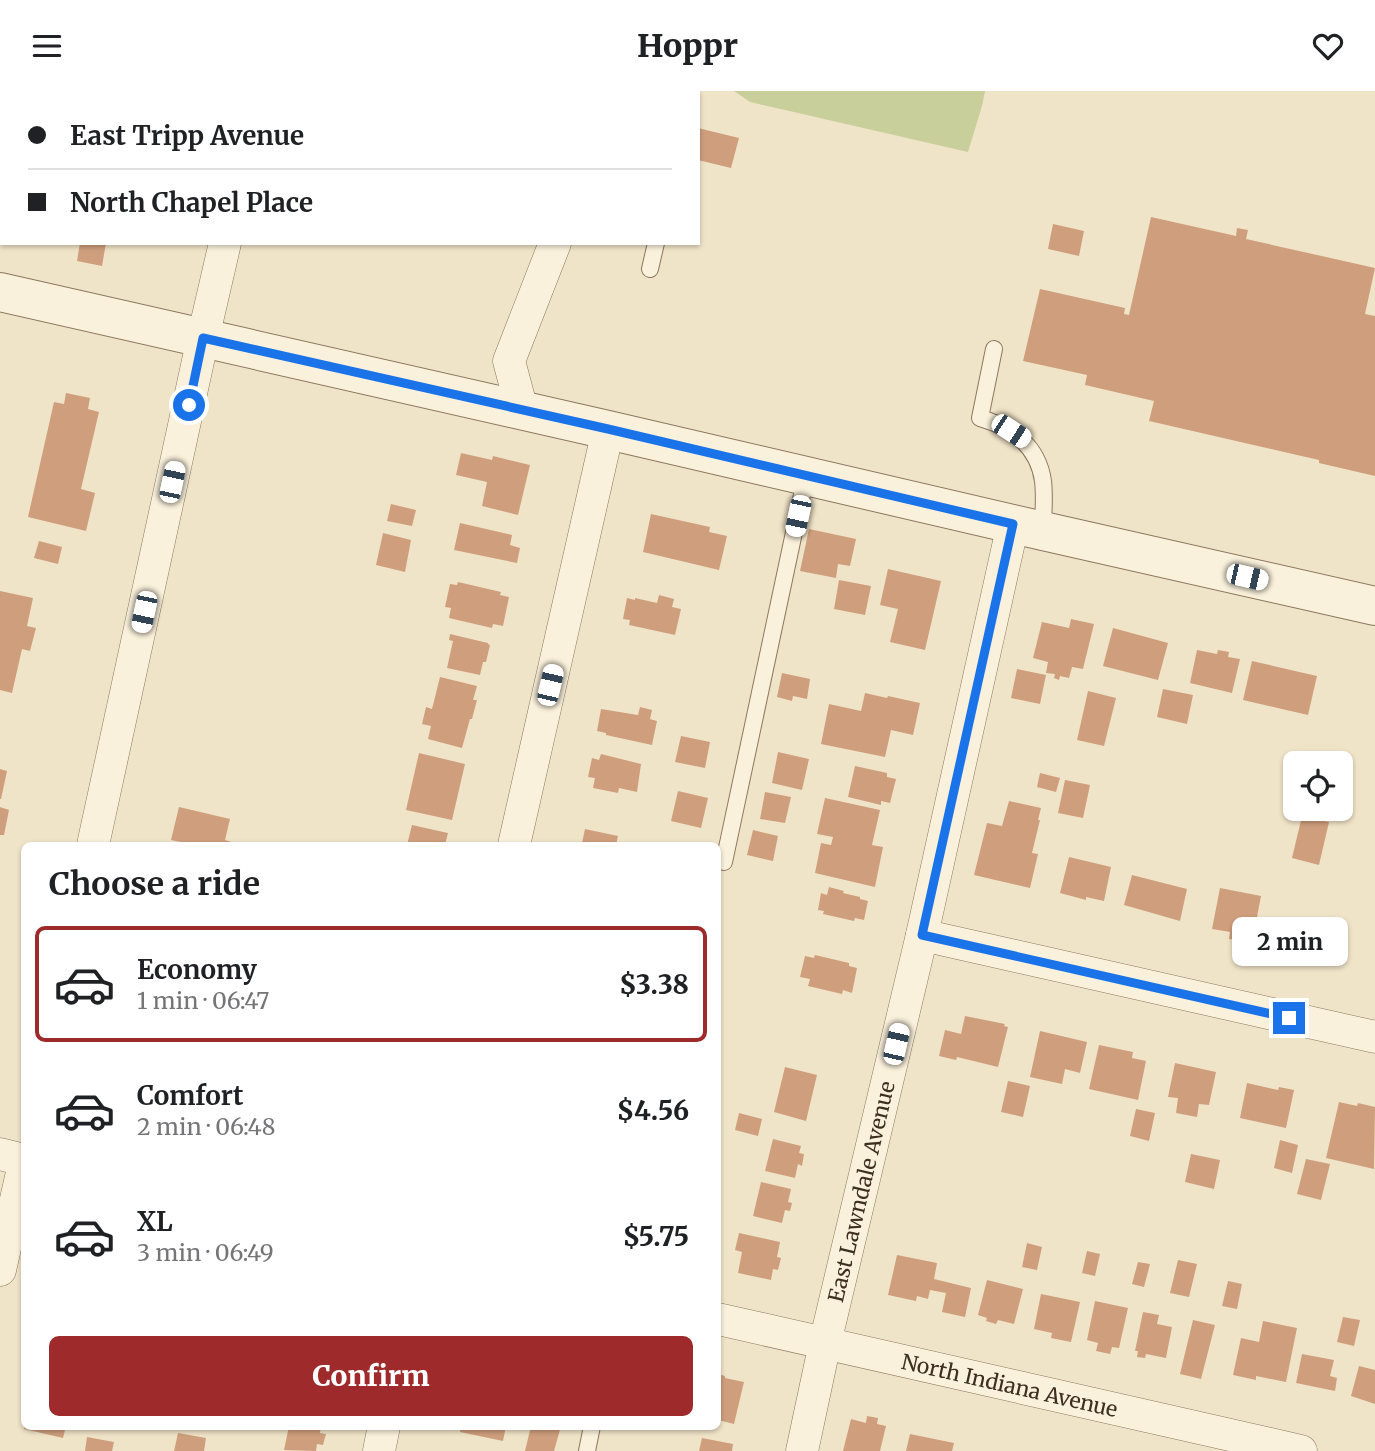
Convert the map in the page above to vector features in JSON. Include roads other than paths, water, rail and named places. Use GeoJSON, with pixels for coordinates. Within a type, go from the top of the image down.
{"type":"FeatureCollection","features":[{"type":"Feature","properties":{"kind":"street"},"geometry":{"type":"LineString","coordinates":[[94,842],[225,245]]}},
{"type":"Feature","properties":{"kind":"street"},"geometry":{"type":"LineString","coordinates":[[522,410],[509,361],[554,245]]}},
{"type":"Feature","properties":{"kind":"street"},"geometry":{"type":"LineString","coordinates":[[0,292],[1375,606]]}},
{"type":"Feature","properties":{"kind":"street"},"geometry":{"type":"LineString","coordinates":[[515,842],[608,429]]}},
{"type":"Feature","properties":{"kind":"street","name":"East Lawndale Avenue"},"geometry":{"type":"LineString","coordinates":[[802,1451],[922,935],[1028,528]]}},
{"type":"Feature","properties":{"kind":"street"},"geometry":{"type":"LineString","coordinates":[[922,935],[1375,1037]]}},
{"type":"Feature","properties":{"kind":"street"},"geometry":{"type":"LineString","coordinates":[[0,1154],[21,1161]]}},
{"type":"Feature","properties":{"kind":"street"},"geometry":{"type":"LineString","coordinates":[[0,1269],[21,1175]]}},
{"type":"Feature","properties":{"kind":"street","name":"North Indiana Avenue"},"geometry":{"type":"LineString","coordinates":[[721,1320],[1301,1451]]}},
{"type":"Feature","properties":{"kind":"street"},"geometry":{"type":"LineString","coordinates":[[379,1451],[383,1430]]}},
{"type":"Feature","properties":{"kind":"lane"},"geometry":{"type":"LineString","coordinates":[[650,269],[656,245]]}},
{"type":"Feature","properties":{"kind":"lane"},"geometry":{"type":"LineString","coordinates":[[994,349],[980,418],[1000,423],[1023,439],[1037,461],[1043,479],[1028,528]]}},
{"type":"Feature","properties":{"kind":"lane"},"geometry":{"type":"LineString","coordinates":[[724,862],[806,476]]}},
{"type":"Feature","properties":{"kind":"lane"},"geometry":{"type":"LineString","coordinates":[[587,1451],[591,1430]]}}]}
